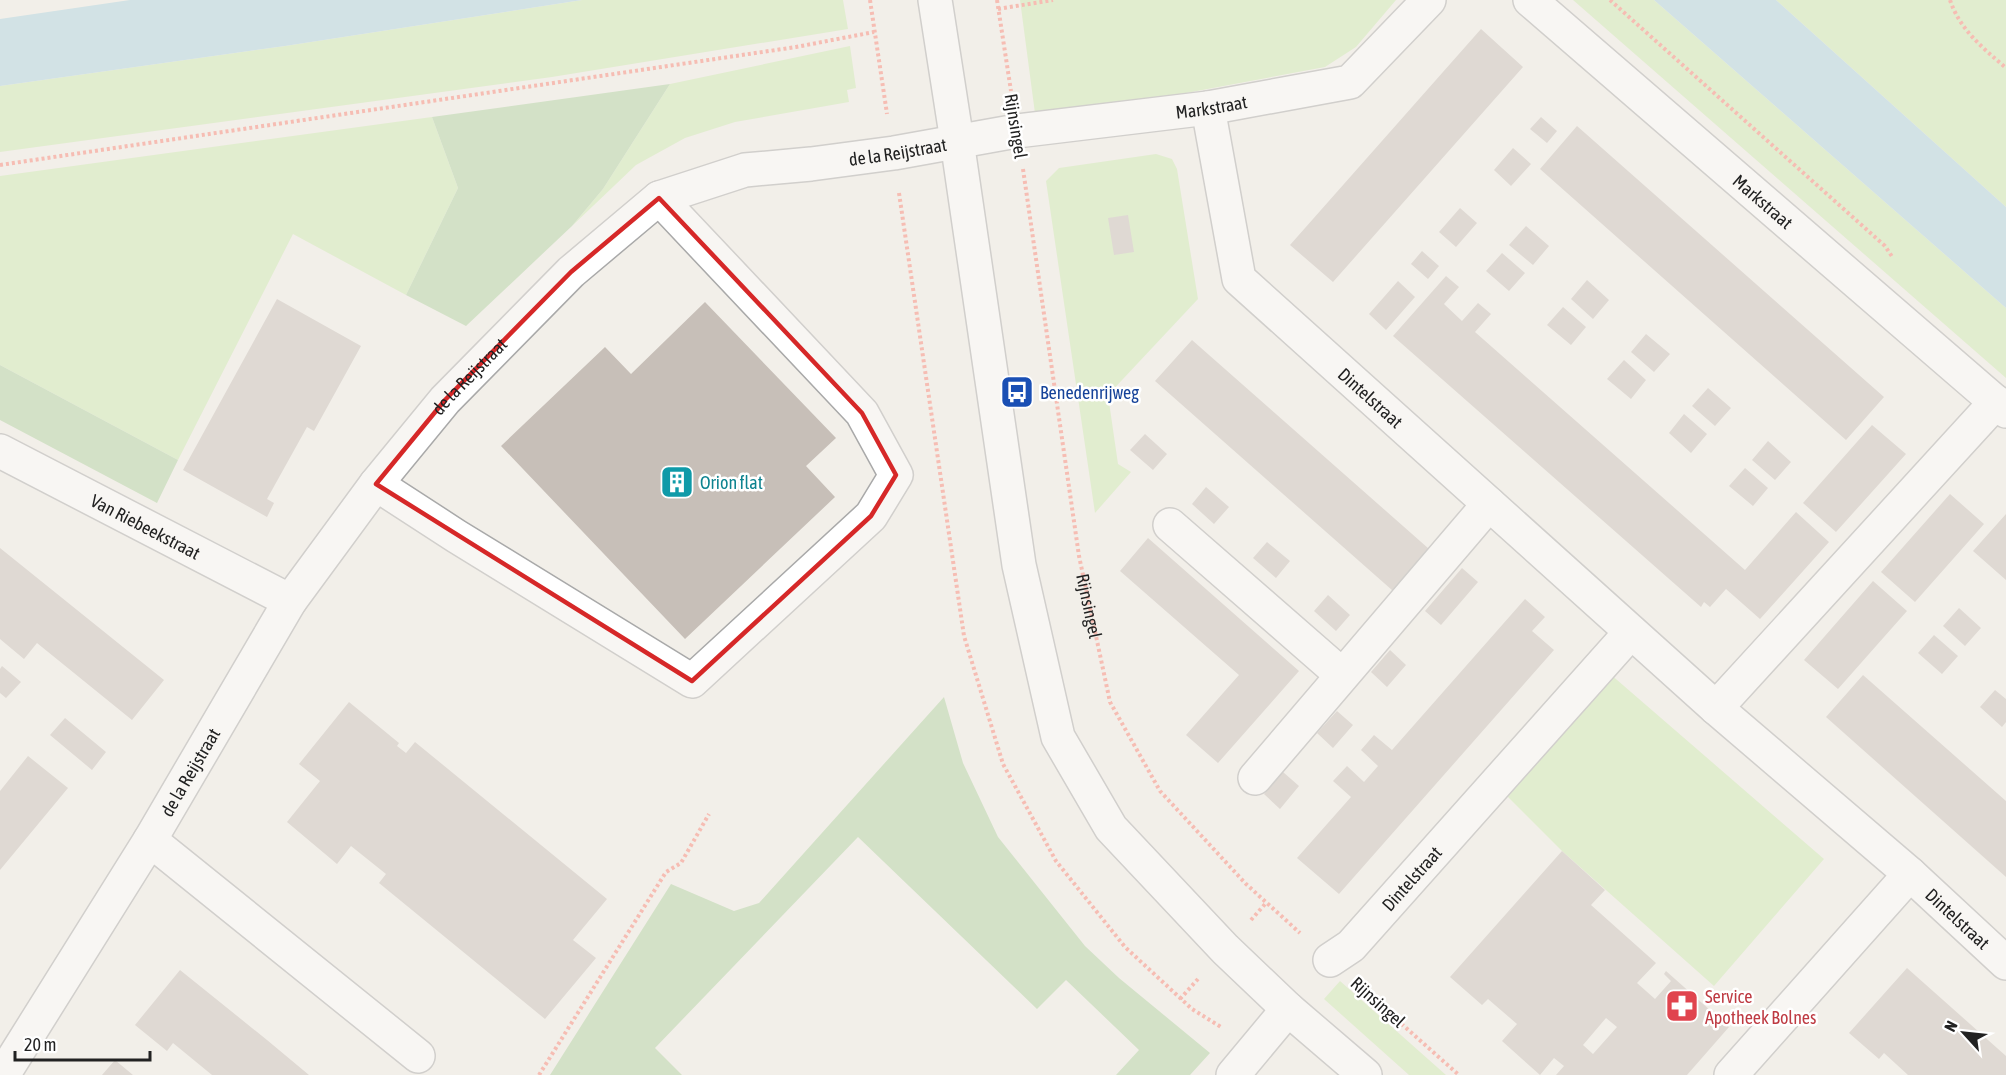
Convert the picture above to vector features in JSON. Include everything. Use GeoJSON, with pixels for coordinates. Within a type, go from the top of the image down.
{"type":"FeatureCollection","features":[{"type":"Feature","properties":{"kind":"street"},"geometry":{"type":"LineString","coordinates":[[934,0],[957,141],[1018,565],[1058,737],[1111,828],[1225,949],[1288,1009],[1365,1075]]}},
{"type":"Feature","properties":{"kind":"street","name":"Markstraat"},"geometry":{"type":"LineString","coordinates":[[957,141],[1017,131],[1208,108],[1350,82],[1429,0]]}},
{"type":"Feature","properties":{"kind":"street","name":"Markstraat"},"geometry":{"type":"LineString","coordinates":[[1530,0],[2001,406],[1716,708]]}},
{"type":"Feature","properties":{"kind":"street","name":"Dintelstraat"},"geometry":{"type":"LineString","coordinates":[[1208,108],[1239,279],[1630,632],[1910,874],[2006,963]]}},
{"type":"Feature","properties":{"kind":"street","name":"de la Reijstraat"},"geometry":{"type":"LineString","coordinates":[[3,1075],[150,840],[290,601],[376,484],[445,400],[571,272],[659,198],[745,170],[894,153],[957,141]]}},
{"type":"Feature","properties":{"kind":"street"},"geometry":{"type":"LineString","coordinates":[[376,484],[456,536],[692,681],[871,516],[896,475],[862,413],[659,198]]}},
{"type":"Feature","properties":{"kind":"street","name":"Van Riebeekstraat"},"geometry":{"type":"LineString","coordinates":[[0,451],[290,601]]}},
{"type":"Feature","properties":{"kind":"street"},"geometry":{"type":"LineString","coordinates":[[1255,778],[1488,504]]}},
{"type":"Feature","properties":{"kind":"street"},"geometry":{"type":"LineString","coordinates":[[1170,525],[1342,675]]}},
{"type":"Feature","properties":{"kind":"street","name":"Dintelstraat"},"geometry":{"type":"LineString","coordinates":[[1330,960],[1351,946],[1630,632]]}},
{"type":"Feature","properties":{"kind":"street"},"geometry":{"type":"LineString","coordinates":[[150,840],[418,1056]]}},
{"type":"Feature","properties":{"kind":"street","name":"Dintelstraat"},"geometry":{"type":"LineString","coordinates":[[1731,1075],[1910,874]]}},
{"type":"Feature","properties":{"kind":"street"},"geometry":{"type":"LineString","coordinates":[[1233,1075],[1288,1009]]}},
{"type":"Feature","properties":{"kind":"path"},"geometry":{"type":"LineString","coordinates":[[870,0],[894,153]]}},
{"type":"Feature","properties":{"kind":"path","name":"Rijnsingel"},"geometry":{"type":"LineString","coordinates":[[997,0],[1079,556],[1110,702],[1160,791],[1246,884],[1460,1075]]}},
{"type":"Feature","properties":{"kind":"path"},"geometry":{"type":"LineString","coordinates":[[998,9],[1053,0]]}},
{"type":"Feature","properties":{"kind":"path"},"geometry":{"type":"LineString","coordinates":[[1950,0],[1961,26],[2006,68]]}},
{"type":"Feature","properties":{"kind":"path"},"geometry":{"type":"LineString","coordinates":[[0,165],[784,49],[874,32]]}},
{"type":"Feature","properties":{"kind":"path"},"geometry":{"type":"LineString","coordinates":[[539,1075],[666,872],[681,863],[709,814]]}},
{"type":"Feature","properties":{"kind":"highlighted area"},"geometry":{"type":"Polygon","coordinates":[[[659,198],[862,413],[896,475],[871,516],[692,681],[376,484],[445,400],[571,272],[659,198]]]}},
{"type":"Feature","properties":{"kind":"green space"},"geometry":{"type":"Polygon","coordinates":[[[582,0],[843,0],[848,29],[552,77],[0,152],[0,86],[285,46],[582,0]]]}},
{"type":"Feature","properties":{"kind":"green space"},"geometry":{"type":"Polygon","coordinates":[[[1020,0],[1396,0],[1356,47],[1325,67],[1036,121],[1020,0]]]}},
{"type":"Feature","properties":{"kind":"green space"},"geometry":{"type":"Polygon","coordinates":[[[1573,0],[1654,0],[2006,308],[2006,378],[1573,0]]]}},
{"type":"Feature","properties":{"kind":"green space"},"geometry":{"type":"Polygon","coordinates":[[[1776,0],[2006,0],[2006,207],[1776,0]]]}},
{"type":"Feature","properties":{"kind":"green space"},"geometry":{"type":"Polygon","coordinates":[[[850,46],[856,88],[847,90],[849,102],[735,122],[685,138],[636,165],[572,226],[603,189],[670,84],[850,46]]]}},
{"type":"Feature","properties":{"kind":"green space"},"geometry":{"type":"Polygon","coordinates":[[[670,84],[603,189],[572,226],[466,326],[406,295],[458,188],[432,117],[670,84]]]}},
{"type":"Feature","properties":{"kind":"green space"},"geometry":{"type":"Polygon","coordinates":[[[432,117],[458,188],[406,295],[293,234],[178,460],[0,365],[0,176],[432,117]]]}},
{"type":"Feature","properties":{"kind":"green space"},"geometry":{"type":"Polygon","coordinates":[[[1156,154],[1172,159],[1177,169],[1198,299],[1108,395],[1118,464],[1131,472],[1095,513],[1046,181],[1059,168],[1156,154]]]}},
{"type":"Feature","properties":{"kind":"green space"},"geometry":{"type":"Polygon","coordinates":[[[0,365],[178,460],[157,503],[0,420],[0,365]]]}},
{"type":"Feature","properties":{"kind":"green space"},"geometry":{"type":"Polygon","coordinates":[[[1609,673],[1824,859],[1714,986],[1562,851],[1504,793],[1609,673]]]}},
{"type":"Feature","properties":{"kind":"green space"},"geometry":{"type":"Polygon","coordinates":[[[944,697],[963,763],[998,837],[1085,946],[1119,978],[1210,1053],[1190,1075],[1116,1075],[1139,1050],[1066,980],[1037,1009],[858,837],[655,1048],[682,1075],[550,1075],[671,884],[734,911],[759,903],[944,697]]]}},
{"type":"Feature","properties":{"kind":"green space"},"geometry":{"type":"Polygon","coordinates":[[[1340,981],[1446,1075],[1409,1075],[1324,999],[1340,981]]]}},
{"type":"Feature","properties":{"kind":"water"},"geometry":{"type":"Polygon","coordinates":[[[130,0],[582,0],[285,46],[0,86],[0,19],[130,0]]]}},
{"type":"Feature","properties":{"kind":"water"},"geometry":{"type":"Polygon","coordinates":[[[1654,0],[1776,0],[2006,207],[2006,308],[1654,0]]]}},
{"type":"Feature","properties":{"kind":"building"},"geometry":{"type":"Polygon","coordinates":[[[1481,29],[1523,67],[1333,282],[1290,245],[1481,29]]]}},
{"type":"Feature","properties":{"kind":"building"},"geometry":{"type":"Polygon","coordinates":[[[1541,117],[1557,131],[1547,143],[1530,129],[1541,117]]]}},
{"type":"Feature","properties":{"kind":"building"},"geometry":{"type":"Polygon","coordinates":[[[1577,126],[1884,397],[1846,440],[1540,169],[1577,126]]]}},
{"type":"Feature","properties":{"kind":"building"},"geometry":{"type":"Polygon","coordinates":[[[1513,148],[1531,164],[1511,186],[1494,170],[1513,148]]]}},
{"type":"Feature","properties":{"kind":"building"},"geometry":{"type":"Polygon","coordinates":[[[1460,208],[1477,223],[1456,247],[1439,232],[1460,208]]]}},
{"type":"Feature","properties":{"kind":"building"},"geometry":{"type":"Polygon","coordinates":[[[1128,215],[1134,252],[1114,255],[1108,218],[1128,215]]]}},
{"type":"Feature","properties":{"kind":"building"},"geometry":{"type":"Polygon","coordinates":[[[1526,226],[1549,246],[1533,265],[1509,245],[1526,226]]]}},
{"type":"Feature","properties":{"kind":"building"},"geometry":{"type":"Polygon","coordinates":[[[1422,251],[1439,266],[1428,279],[1411,264],[1422,251]]]}},
{"type":"Feature","properties":{"kind":"building"},"geometry":{"type":"Polygon","coordinates":[[[1502,253],[1525,273],[1509,291],[1486,271],[1502,253]]]}},
{"type":"Feature","properties":{"kind":"building"},"geometry":{"type":"Polygon","coordinates":[[[1446,276],[1459,287],[1444,304],[1462,321],[1478,303],[1491,314],[1475,332],[1745,570],[1796,512],[1829,542],[1760,619],[1726,589],[1710,607],[1704,602],[1701,607],[1393,336],[1446,276]]]}},
{"type":"Feature","properties":{"kind":"building"},"geometry":{"type":"Polygon","coordinates":[[[1587,280],[1609,300],[1593,319],[1571,299],[1587,280]]]}},
{"type":"Feature","properties":{"kind":"building"},"geometry":{"type":"Polygon","coordinates":[[[1398,281],[1415,297],[1386,330],[1369,314],[1398,281]]]}},
{"type":"Feature","properties":{"kind":"building"},"geometry":{"type":"Polygon","coordinates":[[[277,299],[361,346],[314,431],[307,427],[267,499],[274,503],[267,517],[183,470],[277,299]]]}},
{"type":"Feature","properties":{"kind":"building","name":"Orion flat"},"geometry":{"type":"Polygon","coordinates":[[[705,302],[836,438],[806,466],[835,497],[685,639],[501,446],[605,347],[631,374],[705,302]]]}},
{"type":"Feature","properties":{"kind":"building"},"geometry":{"type":"Polygon","coordinates":[[[1563,307],[1586,327],[1571,345],[1547,325],[1563,307]]]}},
{"type":"Feature","properties":{"kind":"building"},"geometry":{"type":"Polygon","coordinates":[[[1646,334],[1670,354],[1654,372],[1631,352],[1646,334]]]}},
{"type":"Feature","properties":{"kind":"building"},"geometry":{"type":"Polygon","coordinates":[[[1192,340],[1437,556],[1401,598],[1155,381],[1192,340]]]}},
{"type":"Feature","properties":{"kind":"building"},"geometry":{"type":"Polygon","coordinates":[[[1624,360],[1646,380],[1631,399],[1607,379],[1624,360]]]}},
{"type":"Feature","properties":{"kind":"building"},"geometry":{"type":"Polygon","coordinates":[[[1708,388],[1731,408],[1715,426],[1692,406],[1708,388]]]}},
{"type":"Feature","properties":{"kind":"building"},"geometry":{"type":"Polygon","coordinates":[[[1684,414],[1707,434],[1691,453],[1669,433],[1684,414]]]}},
{"type":"Feature","properties":{"kind":"building"},"geometry":{"type":"Polygon","coordinates":[[[1872,425],[1906,454],[1836,532],[1803,503],[1872,425]]]}},
{"type":"Feature","properties":{"kind":"building"},"geometry":{"type":"Polygon","coordinates":[[[1145,434],[1167,454],[1153,470],[1130,450],[1145,434]]]}},
{"type":"Feature","properties":{"kind":"building"},"geometry":{"type":"Polygon","coordinates":[[[1768,441],[1791,462],[1775,480],[1752,460],[1768,441]]]}},
{"type":"Feature","properties":{"kind":"building"},"geometry":{"type":"Polygon","coordinates":[[[1745,468],[1768,488],[1753,506],[1729,486],[1745,468]]]}},
{"type":"Feature","properties":{"kind":"building"},"geometry":{"type":"Polygon","coordinates":[[[1206,487],[1229,507],[1214,524],[1192,504],[1206,487]]]}},
{"type":"Feature","properties":{"kind":"building"},"geometry":{"type":"Polygon","coordinates":[[[1950,494],[1984,524],[1915,602],[1881,572],[1950,494]]]}},
{"type":"Feature","properties":{"kind":"building"},"geometry":{"type":"Polygon","coordinates":[[[2006,514],[2006,580],[1973,551],[2006,514]]]}},
{"type":"Feature","properties":{"kind":"building"},"geometry":{"type":"Polygon","coordinates":[[[1148,538],[1299,671],[1218,763],[1186,735],[1239,675],[1120,571],[1148,538]]]}},
{"type":"Feature","properties":{"kind":"building"},"geometry":{"type":"Polygon","coordinates":[[[1267,542],[1290,561],[1276,578],[1253,558],[1267,542]]]}},
{"type":"Feature","properties":{"kind":"building"},"geometry":{"type":"Polygon","coordinates":[[[0,548],[164,680],[132,720],[37,643],[24,659],[0,639],[0,548]]]}},
{"type":"Feature","properties":{"kind":"building"},"geometry":{"type":"Polygon","coordinates":[[[1462,568],[1478,582],[1441,625],[1425,611],[1462,568]]]}},
{"type":"Feature","properties":{"kind":"building"},"geometry":{"type":"Polygon","coordinates":[[[1873,581],[1907,611],[1838,689],[1804,660],[1873,581]]]}},
{"type":"Feature","properties":{"kind":"building"},"geometry":{"type":"Polygon","coordinates":[[[1328,595],[1350,615],[1336,631],[1314,611],[1328,595]]]}},
{"type":"Feature","properties":{"kind":"building"},"geometry":{"type":"Polygon","coordinates":[[[1525,599],[1545,617],[1532,631],[1554,650],[1339,894],[1297,858],[1351,797],[1333,781],[1347,766],[1364,782],[1378,766],[1361,750],[1374,735],[1392,750],[1525,599]]]}},
{"type":"Feature","properties":{"kind":"building"},"geometry":{"type":"Polygon","coordinates":[[[1959,608],[1981,628],[1965,646],[1943,626],[1959,608]]]}},
{"type":"Feature","properties":{"kind":"building"},"geometry":{"type":"Polygon","coordinates":[[[1934,635],[1958,656],[1942,674],[1918,653],[1934,635]]]}},
{"type":"Feature","properties":{"kind":"building"},"geometry":{"type":"Polygon","coordinates":[[[1390,650],[1406,665],[1387,687],[1371,672],[1390,650]]]}},
{"type":"Feature","properties":{"kind":"building"},"geometry":{"type":"Polygon","coordinates":[[[2,666],[21,682],[6,698],[0,693],[2,666]]]}},
{"type":"Feature","properties":{"kind":"building"},"geometry":{"type":"Polygon","coordinates":[[[1863,675],[2006,801],[2006,877],[1826,717],[1863,675]]]}},
{"type":"Feature","properties":{"kind":"building"},"geometry":{"type":"Polygon","coordinates":[[[1995,690],[2006,699],[2006,722],[2002,727],[1980,707],[1995,690]]]}},
{"type":"Feature","properties":{"kind":"building"},"geometry":{"type":"Polygon","coordinates":[[[349,702],[399,743],[397,746],[406,753],[415,742],[607,899],[573,940],[596,958],[545,1019],[379,883],[386,874],[351,846],[337,864],[287,822],[320,781],[299,764],[349,702]]]}},
{"type":"Feature","properties":{"kind":"building"},"geometry":{"type":"Polygon","coordinates":[[[1337,711],[1353,725],[1333,748],[1317,733],[1337,711]]]}},
{"type":"Feature","properties":{"kind":"building"},"geometry":{"type":"Polygon","coordinates":[[[65,718],[106,752],[92,770],[50,735],[65,718]]]}},
{"type":"Feature","properties":{"kind":"building"},"geometry":{"type":"Polygon","coordinates":[[[28,756],[68,788],[0,870],[0,791],[28,756]]]}},
{"type":"Feature","properties":{"kind":"building"},"geometry":{"type":"Polygon","coordinates":[[[1283,772],[1299,786],[1280,809],[1264,794],[1283,772]]]}},
{"type":"Feature","properties":{"kind":"building"},"geometry":{"type":"Polygon","coordinates":[[[1562,851],[1605,890],[1591,905],[1656,963],[1637,983],[1655,999],[1671,981],[1664,974],[1666,971],[1729,1027],[1687,1075],[1556,1075],[1564,1066],[1554,1058],[1540,1075],[1502,1041],[1517,1024],[1488,999],[1482,1005],[1450,977],[1562,851]],[[1606,1018],[1583,1045],[1593,1054],[1617,1027],[1606,1018]]]}},
{"type":"Feature","properties":{"kind":"building"},"geometry":{"type":"Polygon","coordinates":[[[1907,968],[2006,1056],[2006,1075],[1908,1075],[1884,1053],[1879,1059],[1849,1033],[1907,968]]]}},
{"type":"Feature","properties":{"kind":"building"},"geometry":{"type":"Polygon","coordinates":[[[180,970],[309,1075],[212,1075],[173,1043],[167,1051],[135,1025],[180,970]]]}},
{"type":"Feature","properties":{"kind":"building"},"geometry":{"type":"Polygon","coordinates":[[[115,1060],[133,1075],[102,1075],[115,1060]]]}},
{"type":"Feature","properties":{"kind":"place","name":"Benedenrijweg"},"geometry":{"type":"Point","coordinates":[1017,392]}},
{"type":"Feature","properties":{"kind":"place","name":"Orion flat"},"geometry":{"type":"Point","coordinates":[677,482]}},
{"type":"Feature","properties":{"kind":"place","name":"Service Apotheek Bolnes"},"geometry":{"type":"Point","coordinates":[1682,1006]}}]}
